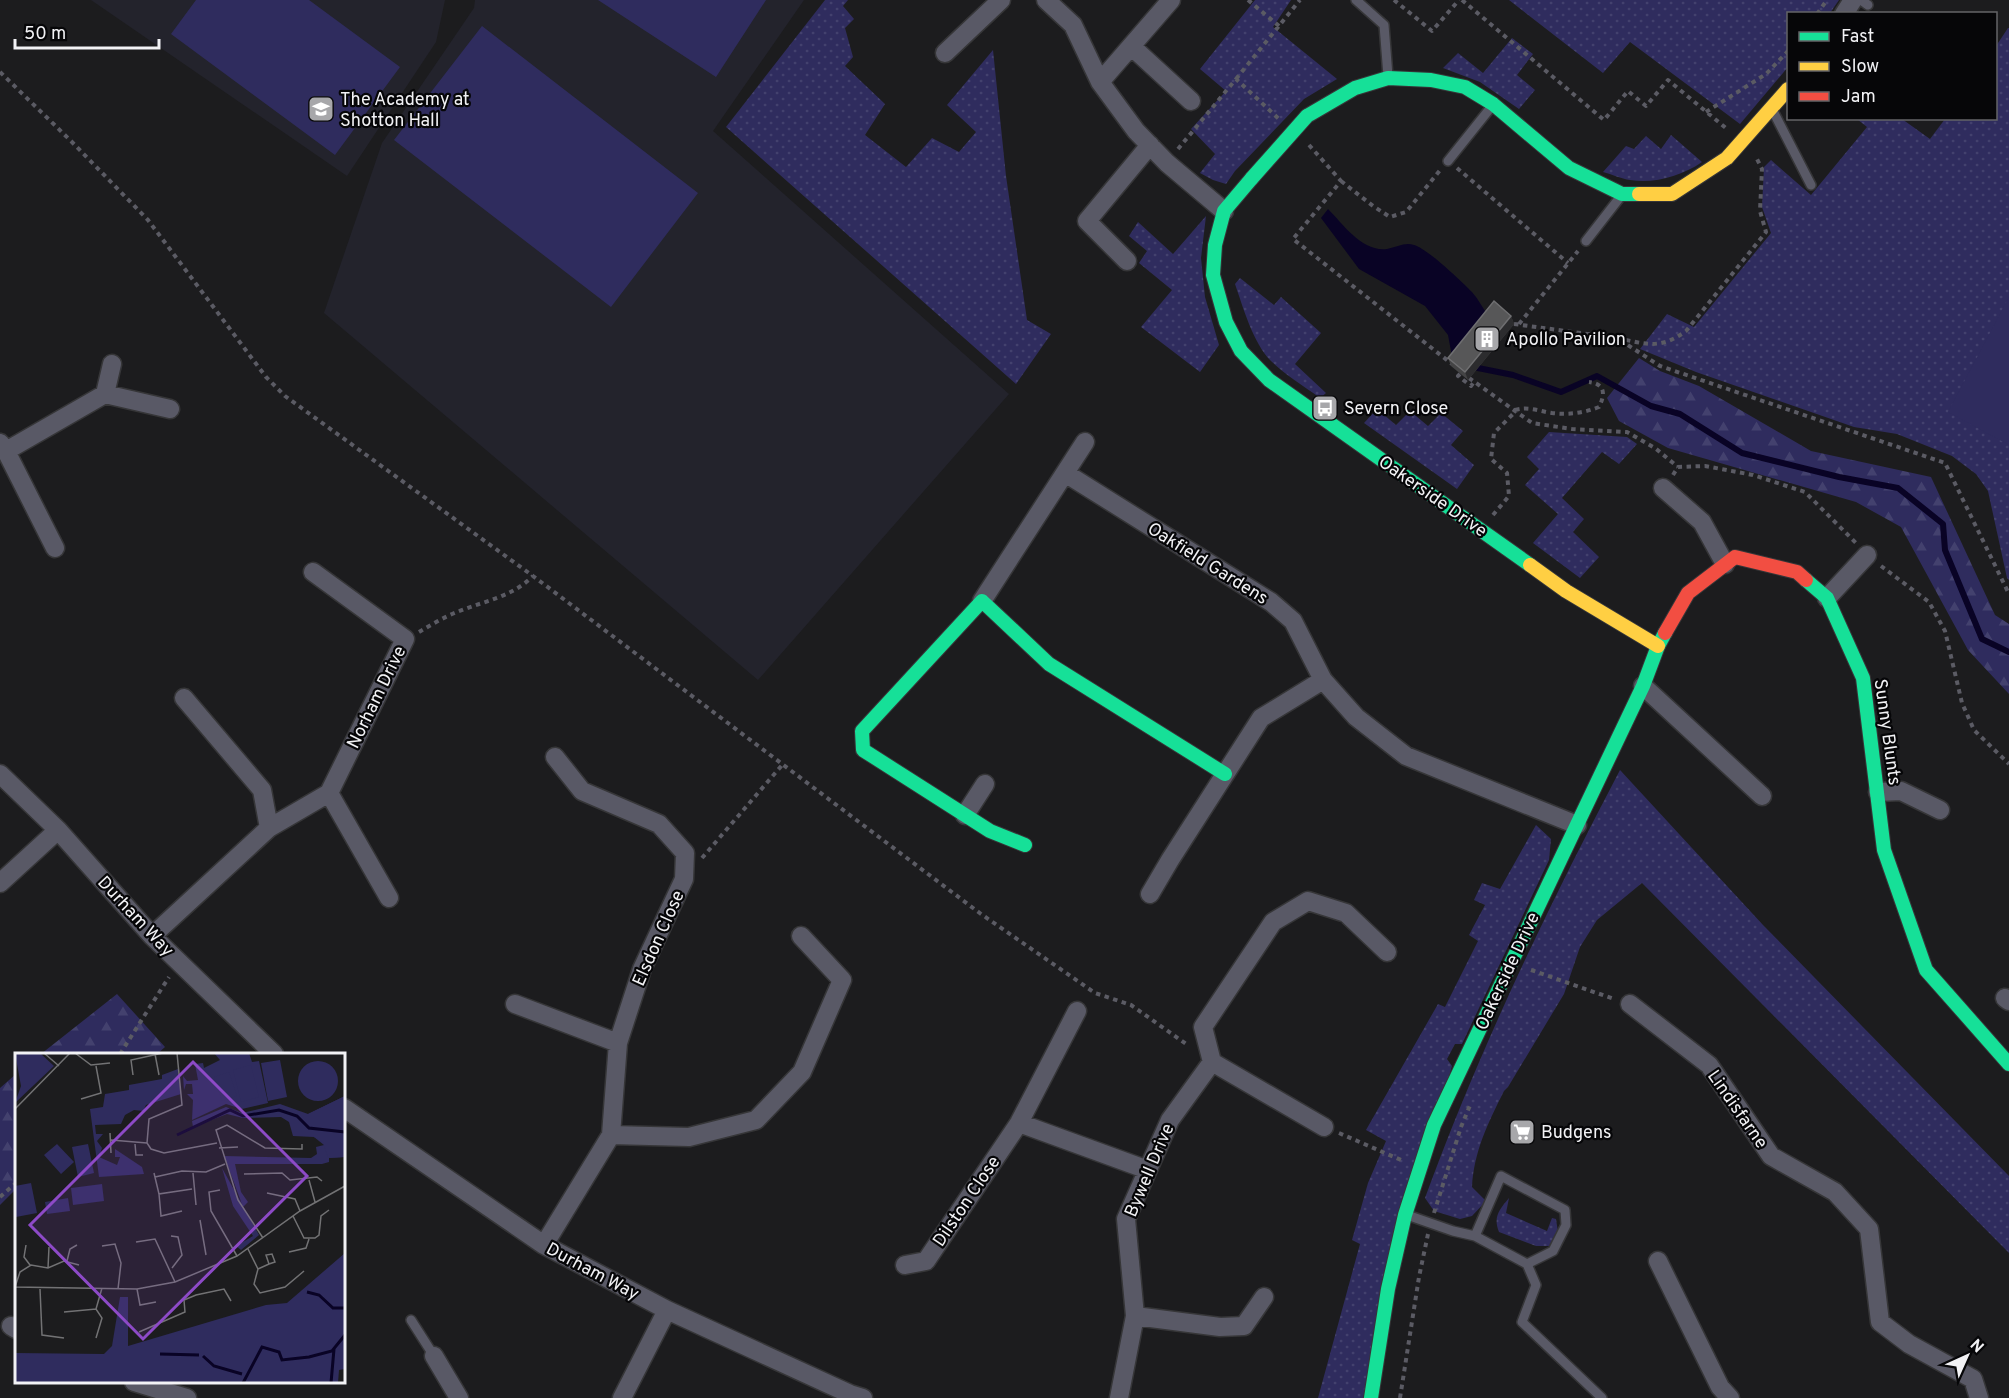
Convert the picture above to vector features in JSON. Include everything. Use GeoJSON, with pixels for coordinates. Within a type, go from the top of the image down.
{"type":"FeatureCollection","features":[{"type":"Feature","properties":{"kind":"street"},"geometry":{"type":"LineString","coordinates":[[945,53],[1001,0]]}},
{"type":"Feature","properties":{"kind":"street"},"geometry":{"type":"LineString","coordinates":[[1046,0],[1073,25],[1100,82],[1136,131],[1167,162],[1224,212]]}},
{"type":"Feature","properties":{"kind":"street"},"geometry":{"type":"LineString","coordinates":[[1100,82],[1171,0]]}},
{"type":"Feature","properties":{"kind":"street"},"geometry":{"type":"LineString","coordinates":[[1847,12],[1861,2]]}},
{"type":"Feature","properties":{"kind":"street"},"geometry":{"type":"LineString","coordinates":[[1131,46],[1191,101]]}},
{"type":"Feature","properties":{"kind":"street","name":"Oakerside Drive"},"geometry":{"type":"LineString","coordinates":[[1371,1398],[1388,1289],[1405,1215],[1434,1125],[1643,686],[1658,646],[1566,591],[1269,380],[1240,351],[1226,322],[1213,275],[1215,245],[1224,212],[1307,116],[1355,88],[1388,78],[1431,80],[1464,87],[1493,104],[1569,168],[1622,194],[1672,194],[1727,158],[1787,90]]}},
{"type":"Feature","properties":{"kind":"street"},"geometry":{"type":"LineString","coordinates":[[1127,261],[1087,221],[1150,145]]}},
{"type":"Feature","properties":{"kind":"street"},"geometry":{"type":"LineString","coordinates":[[105,394],[112,364]]}},
{"type":"Feature","properties":{"kind":"street"},"geometry":{"type":"LineString","coordinates":[[55,548],[3,447],[105,394],[170,409]]}},
{"type":"Feature","properties":{"kind":"street"},"geometry":{"type":"LineString","coordinates":[[1024,845],[990,831],[863,750],[862,730],[982,601],[1085,442]]}},
{"type":"Feature","properties":{"kind":"street","name":"Oakfield Gardens"},"geometry":{"type":"LineString","coordinates":[[1065,473],[1271,602],[1293,621],[1323,680],[1356,717],[1406,756],[1577,825]]}},
{"type":"Feature","properties":{"kind":"street"},"geometry":{"type":"LineString","coordinates":[[1658,646],[1688,593],[1725,564],[1702,522],[1664,488]]}},
{"type":"Feature","properties":{"kind":"street"},"geometry":{"type":"LineString","coordinates":[[1827,598],[1868,555]]}},
{"type":"Feature","properties":{"kind":"street","name":"Sunny Blunts"},"geometry":{"type":"LineString","coordinates":[[1725,564],[1735,557],[1797,572],[1827,598],[1863,678],[1884,850],[1926,970],[2009,1064]]}},
{"type":"Feature","properties":{"kind":"street","name":"Norham Drive"},"geometry":{"type":"LineString","coordinates":[[313,572],[405,639],[329,793]]}},
{"type":"Feature","properties":{"kind":"street"},"geometry":{"type":"LineString","coordinates":[[982,601],[1049,664],[1225,774]]}},
{"type":"Feature","properties":{"kind":"street"},"geometry":{"type":"LineString","coordinates":[[1150,894],[1261,718],[1323,680]]}},
{"type":"Feature","properties":{"kind":"street"},"geometry":{"type":"LineString","coordinates":[[1643,686],[1762,796]]}},
{"type":"Feature","properties":{"kind":"street"},"geometry":{"type":"LineString","coordinates":[[184,698],[262,790],[268,828]]}},
{"type":"Feature","properties":{"kind":"street","name":"Elsdon Close"},"geometry":{"type":"LineString","coordinates":[[544,1245],[611,1135],[618,1043],[642,969],[684,879],[685,865],[685,853],[659,824],[582,791],[555,757]]}},
{"type":"Feature","properties":{"kind":"street","name":"Durham Way"},"geometry":{"type":"LineString","coordinates":[[0,774],[58,830],[152,936],[269,1053]]}},
{"type":"Feature","properties":{"kind":"street"},"geometry":{"type":"LineString","coordinates":[[965,815],[985,784]]}},
{"type":"Feature","properties":{"kind":"street"},"geometry":{"type":"LineString","coordinates":[[1878,792],[1900,791],[1940,810]]}},
{"type":"Feature","properties":{"kind":"street"},"geometry":{"type":"LineString","coordinates":[[152,936],[268,828],[329,793],[388,898]]}},
{"type":"Feature","properties":{"kind":"street"},"geometry":{"type":"LineString","coordinates":[[0,883],[58,830]]}},
{"type":"Feature","properties":{"kind":"street"},"geometry":{"type":"LineString","coordinates":[[1324,1127],[1212,1062],[1203,1027],[1273,922],[1308,901],[1346,913],[1387,952]]}},
{"type":"Feature","properties":{"kind":"street"},"geometry":{"type":"LineString","coordinates":[[611,1135],[689,1137],[756,1120],[764,1112],[802,1072],[842,980],[801,936]]}},
{"type":"Feature","properties":{"kind":"street"},"geometry":{"type":"LineString","coordinates":[[515,1004],[618,1043]]}},
{"type":"Feature","properties":{"kind":"street","name":"Lindisfarne"},"geometry":{"type":"LineString","coordinates":[[1630,1005],[1709,1065],[1771,1156],[1835,1192],[1869,1229],[1880,1322],[1909,1344],[1973,1379],[1979,1398]]}},
{"type":"Feature","properties":{"kind":"street","name":"Dilston Close"},"geometry":{"type":"LineString","coordinates":[[905,1265],[926,1261],[1019,1123],[1077,1011]]}},
{"type":"Feature","properties":{"kind":"street","name":"Bywell Drive"},"geometry":{"type":"LineString","coordinates":[[1119,1398],[1135,1316],[1126,1219],[1170,1120],[1212,1062]]}},
{"type":"Feature","properties":{"kind":"street","name":"Durham Way"},"geometry":{"type":"LineString","coordinates":[[345,1109],[544,1245],[668,1310],[863,1398]]}},
{"type":"Feature","properties":{"kind":"street"},"geometry":{"type":"LineString","coordinates":[[1019,1123],[1148,1170]]}},
{"type":"Feature","properties":{"kind":"street"},"geometry":{"type":"LineString","coordinates":[[1658,1261],[1720,1388],[1730,1398]]}},
{"type":"Feature","properties":{"kind":"street"},"geometry":{"type":"LineString","coordinates":[[1135,1316],[1220,1327],[1244,1326],[1264,1297]]}},
{"type":"Feature","properties":{"kind":"street"},"geometry":{"type":"LineString","coordinates":[[622,1398],[668,1310]]}},
{"type":"Feature","properties":{"kind":"street"},"geometry":{"type":"LineString","coordinates":[[434,1356],[459,1398]]}},
{"type":"Feature","properties":{"kind":"street"},"geometry":{"type":"LineString","coordinates":[[137,1383],[187,1398]]}},
{"type":"Feature","properties":{"kind":"lane"},"geometry":{"type":"LineString","coordinates":[[1356,0],[1384,25],[1388,78]]}},
{"type":"Feature","properties":{"kind":"lane"},"geometry":{"type":"LineString","coordinates":[[1448,161],[1493,104]]}},
{"type":"Feature","properties":{"kind":"lane"},"geometry":{"type":"LineString","coordinates":[[1772,109],[1812,185]]}},
{"type":"Feature","properties":{"kind":"lane"},"geometry":{"type":"LineString","coordinates":[[1586,241],[1622,194]]}},
{"type":"Feature","properties":{"kind":"lane"},"geometry":{"type":"LineString","coordinates":[[1475,1236],[1501,1176],[1565,1210],[1566,1225],[1553,1251],[1527,1264]]}},
{"type":"Feature","properties":{"kind":"lane"},"geometry":{"type":"LineString","coordinates":[[1405,1215],[1475,1236],[1527,1264],[1536,1285],[1522,1322],[1602,1398]]}},
{"type":"Feature","properties":{"kind":"lane"},"geometry":{"type":"LineString","coordinates":[[411,1320],[434,1356]]}},
{"type":"Feature","properties":{"kind":"path"},"geometry":{"type":"LineString","coordinates":[[1248,0],[1279,26]]}},
{"type":"Feature","properties":{"kind":"path"},"geometry":{"type":"LineString","coordinates":[[1167,162],[1300,0]]}},
{"type":"Feature","properties":{"kind":"path"},"geometry":{"type":"LineString","coordinates":[[1395,0],[1432,31],[1461,0],[1604,120],[1628,91],[1646,106],[1668,80],[1742,142],[1757,158],[1762,169],[1760,211],[1766,232],[1686,331],[1673,340],[1653,345],[1516,325],[1586,241]]}},
{"type":"Feature","properties":{"kind":"path"},"geometry":{"type":"LineString","coordinates":[[1706,112],[1766,74],[1787,52]]}},
{"type":"Feature","properties":{"kind":"path"},"geometry":{"type":"LineString","coordinates":[[0,72],[148,220],[266,377],[285,396],[533,576],[990,920],[1095,993],[1131,1005],[1212,1062]]}},
{"type":"Feature","properties":{"kind":"path"},"geometry":{"type":"LineString","coordinates":[[1236,79],[1282,121]]}},
{"type":"Feature","properties":{"kind":"path"},"geometry":{"type":"LineString","coordinates":[[1307,143],[1341,181],[1390,217],[1406,212],[1448,161],[1568,263]]}},
{"type":"Feature","properties":{"kind":"path"},"geometry":{"type":"LineString","coordinates":[[1341,181],[1293,239],[1452,364]]}},
{"type":"Feature","properties":{"kind":"path"},"geometry":{"type":"LineString","coordinates":[[1617,338],[1660,366],[1945,463],[2009,594]]}},
{"type":"Feature","properties":{"kind":"path"},"geometry":{"type":"LineString","coordinates":[[1460,374],[1458,376],[1471,386],[1472,380],[1532,423],[1572,429],[1627,432],[1655,448],[1678,467]]}},
{"type":"Feature","properties":{"kind":"path"},"geometry":{"type":"LineString","coordinates":[[1480,529],[1509,496],[1507,473],[1491,459],[1494,433],[1515,410],[1524,407],[1553,413],[1584,413],[1599,407],[1604,398],[1602,389],[1596,383],[1589,382]]}},
{"type":"Feature","properties":{"kind":"path"},"geometry":{"type":"LineString","coordinates":[[405,639],[454,612],[508,594],[522,587],[533,576]]}},
{"type":"Feature","properties":{"kind":"path"},"geometry":{"type":"LineString","coordinates":[[685,865],[701,859],[783,764]]}},
{"type":"Feature","properties":{"kind":"path"},"geometry":{"type":"LineString","coordinates":[[121,1053],[179,961]]}},
{"type":"Feature","properties":{"kind":"path"},"geometry":{"type":"LineString","coordinates":[[1510,963],[1630,1005]]}},
{"type":"Feature","properties":{"kind":"path"},"geometry":{"type":"LineString","coordinates":[[1527,980],[1531,970]]}},
{"type":"Feature","properties":{"kind":"path"},"geometry":{"type":"LineString","coordinates":[[1434,1213],[1461,1127],[1473,1098]]}},
{"type":"Feature","properties":{"kind":"path"},"geometry":{"type":"LineString","coordinates":[[1324,1127],[1420,1168]]}},
{"type":"Feature","properties":{"kind":"path"},"geometry":{"type":"LineString","coordinates":[[0,1197],[15,1184]]}},
{"type":"Feature","properties":{"kind":"path"},"geometry":{"type":"LineString","coordinates":[[1400,1398],[1419,1277],[1430,1224]]}},
{"type":"Feature","properties":{"kind":"shaded area","name":"The Academy at Shotton Hall"},"geometry":{"type":"Polygon","coordinates":[[[91,0],[445,0],[436,42],[347,176],[91,0]]]}},
{"type":"Feature","properties":{"kind":"shaded area"},"geometry":{"type":"Polygon","coordinates":[[[475,0],[804,0],[713,131],[1009,394],[758,680],[324,313],[382,143],[474,8],[475,0]]]}},
{"type":"Feature","properties":{"kind":"shaded area"},"geometry":{"type":"Polygon","coordinates":[[[1328,209],[1354,236],[1369,246],[1387,249],[1407,244],[1427,252],[1475,295],[1490,319],[1453,362],[1448,335],[1425,306],[1359,269],[1321,218],[1328,209]]]}},
{"type":"Feature","properties":{"kind":"green space"},"geometry":{"type":"Polygon","coordinates":[[[196,0],[309,0],[400,67],[335,155],[171,34],[196,0]]]}},
{"type":"Feature","properties":{"kind":"green space"},"geometry":{"type":"Polygon","coordinates":[[[598,0],[766,0],[716,77],[598,0]]]}},
{"type":"Feature","properties":{"kind":"green space"},"geometry":{"type":"Polygon","coordinates":[[[825,0],[848,0],[843,6],[854,19],[845,28],[853,57],[845,66],[885,104],[865,135],[906,167],[932,138],[959,152],[976,132],[947,105],[993,50],[1006,176],[1027,320],[1051,334],[1016,384],[726,127],[825,0]]]}},
{"type":"Feature","properties":{"kind":"green space"},"geometry":{"type":"Polygon","coordinates":[[[1255,0],[1291,0],[1273,27],[1337,79],[1304,99],[1235,171],[1226,184],[1200,173],[1215,154],[1191,129],[1226,91],[1200,69],[1255,0]]]}},
{"type":"Feature","properties":{"kind":"green space"},"geometry":{"type":"Polygon","coordinates":[[[1509,0],[1839,0],[1831,12],[1787,12],[1787,68],[1740,124],[1630,42],[1603,73],[1509,0]]]}},
{"type":"Feature","properties":{"kind":"green space"},"geometry":{"type":"Polygon","coordinates":[[[482,26],[698,193],[611,307],[394,140],[482,26]]]}},
{"type":"Feature","properties":{"kind":"green space"},"geometry":{"type":"Polygon","coordinates":[[[2009,28],[2009,580],[1988,491],[1976,474],[1952,456],[1897,434],[1854,427],[1696,372],[1640,349],[1667,314],[1694,327],[1771,233],[1762,207],[1764,167],[1771,160],[1811,195],[1867,127],[1858,120],[1903,120],[1930,139],[1944,120],[1997,120],[1997,44],[2009,28]]]}},
{"type":"Feature","properties":{"kind":"green space"},"geometry":{"type":"Polygon","coordinates":[[[1512,38],[1533,54],[1517,75],[1535,90],[1519,109],[1480,82],[1443,68],[1458,53],[1483,73],[1512,38]]]}},
{"type":"Feature","properties":{"kind":"green space"},"geometry":{"type":"Polygon","coordinates":[[[1671,135],[1702,162],[1677,175],[1649,181],[1627,179],[1603,172],[1626,146],[1634,149],[1646,136],[1661,149],[1671,135]]]}},
{"type":"Feature","properties":{"kind":"green space"},"geometry":{"type":"Polygon","coordinates":[[[1206,216],[1201,258],[1205,297],[1219,345],[1200,372],[1141,327],[1172,290],[1139,263],[1147,251],[1129,236],[1138,222],[1173,254],[1206,216]]]}},
{"type":"Feature","properties":{"kind":"green space"},"geometry":{"type":"Polygon","coordinates":[[[1240,278],[1274,305],[1281,297],[1321,333],[1295,364],[1326,393],[1320,398],[1282,371],[1259,345],[1235,284],[1240,278]]]}},
{"type":"Feature","properties":{"kind":"green space"},"geometry":{"type":"Polygon","coordinates":[[[2009,297],[2009,445],[1948,412],[2009,297]]]}},
{"type":"Feature","properties":{"kind":"green space"},"geometry":{"type":"Polygon","coordinates":[[[1639,358],[1660,371],[1699,386],[1811,451],[1931,477],[1995,615],[2009,624],[2009,694],[1968,650],[1901,527],[1856,502],[1668,448],[1619,421],[1607,398],[1639,358]]]}},
{"type":"Feature","properties":{"kind":"green space"},"geometry":{"type":"Polygon","coordinates":[[[1377,409],[1396,425],[1410,411],[1428,426],[1441,413],[1463,431],[1451,445],[1474,465],[1457,489],[1364,423],[1377,409]]]}},
{"type":"Feature","properties":{"kind":"green space"},"geometry":{"type":"Polygon","coordinates":[[[1549,432],[1627,437],[1637,444],[1619,464],[1602,452],[1562,498],[1584,519],[1573,532],[1599,557],[1580,578],[1533,543],[1558,514],[1525,485],[1539,469],[1527,457],[1549,432]]]}},
{"type":"Feature","properties":{"kind":"green space"},"geometry":{"type":"Polygon","coordinates":[[[1620,770],[1763,925],[2009,1176],[2009,1253],[1642,883],[1597,920],[1580,947],[1564,994],[1498,1103],[1487,1126],[1473,1174],[1472,1187],[1486,1201],[1472,1216],[1460,1219],[1434,1211],[1425,1198],[1468,1088],[1540,927],[1620,770]]]}},
{"type":"Feature","properties":{"kind":"green space"},"geometry":{"type":"Polygon","coordinates":[[[1536,825],[1551,839],[1549,860],[1462,1044],[1455,1044],[1447,1059],[1452,1066],[1363,1398],[1318,1398],[1360,1244],[1352,1240],[1368,1183],[1386,1141],[1366,1130],[1438,1004],[1445,1007],[1478,941],[1469,935],[1485,905],[1474,900],[1482,883],[1500,889],[1536,825]]]}},
{"type":"Feature","properties":{"kind":"green space"},"geometry":{"type":"Polygon","coordinates":[[[117,994],[165,1047],[158,1053],[42,1053],[117,994]]]}},
{"type":"Feature","properties":{"kind":"green space"},"geometry":{"type":"Polygon","coordinates":[[[15,1075],[15,1190],[0,1205],[0,1088],[15,1075]]]}},
{"type":"Feature","properties":{"kind":"green space"},"geometry":{"type":"Polygon","coordinates":[[[1509,1198],[1506,1213],[1547,1231],[1552,1218],[1556,1219],[1558,1232],[1549,1246],[1536,1246],[1499,1232],[1498,1214],[1509,1198]]]}},
{"type":"Feature","properties":{"kind":"building","name":"Apollo Pavilion"},"geometry":{"type":"Polygon","coordinates":[[[1494,301],[1511,316],[1465,372],[1448,358],[1494,301]]]}},
{"type":"Feature","properties":{"kind":"waterway"},"geometry":{"type":"LineString","coordinates":[[1472,364],[1478,368],[1513,375],[1561,392],[1597,376],[1651,406],[1680,414],[1742,453],[1839,477],[1898,488],[1943,524],[1945,550],[1982,639],[2009,652]]}},
{"type":"Feature","properties":{"kind":"traffic: fast"},"geometry":{"type":"LineString","coordinates":[[1307,116],[1355,88],[1388,78],[1431,80],[1465,87],[1493,104],[1569,168],[1622,194],[1639,194]]}},
{"type":"Feature","properties":{"kind":"traffic: fast"},"geometry":{"type":"LineString","coordinates":[[1252,178],[1307,116]]}},
{"type":"Feature","properties":{"kind":"traffic: fast"},"geometry":{"type":"LineString","coordinates":[[1252,178],[1224,211],[1215,245],[1213,275],[1226,322],[1241,351],[1269,380],[1530,565]]}},
{"type":"Feature","properties":{"kind":"traffic: fast"},"geometry":{"type":"LineString","coordinates":[[1806,580],[1827,598],[1863,678],[1884,850],[1926,970],[2009,1064]]}},
{"type":"Feature","properties":{"kind":"traffic: fast"},"geometry":{"type":"LineString","coordinates":[[1025,845],[990,831],[863,750],[862,731],[982,601],[1049,664],[1225,774]]}},
{"type":"Feature","properties":{"kind":"traffic: fast"},"geometry":{"type":"LineString","coordinates":[[1371,1398],[1388,1289],[1405,1215],[1434,1125],[1643,686],[1665,633]]}},
{"type":"Feature","properties":{"kind":"traffic: slow"},"geometry":{"type":"LineString","coordinates":[[1639,194],[1672,194],[1727,158],[1787,90]]}},
{"type":"Feature","properties":{"kind":"traffic: slow"},"geometry":{"type":"LineString","coordinates":[[1530,565],[1566,591],[1658,646]]}},
{"type":"Feature","properties":{"kind":"traffic: jam"},"geometry":{"type":"LineString","coordinates":[[1665,633],[1688,593],[1735,557],[1797,572],[1806,580]]}},
{"type":"Feature","properties":{"kind":"place","name":"The Academy at Shotton Hall"},"geometry":{"type":"Point","coordinates":[321,109]}},
{"type":"Feature","properties":{"kind":"place","name":"Apollo Pavilion"},"geometry":{"type":"Point","coordinates":[1487,339]}},
{"type":"Feature","properties":{"kind":"place","name":"Severn Close"},"geometry":{"type":"Point","coordinates":[1325,408]}},
{"type":"Feature","properties":{"kind":"place","name":"Budgens"},"geometry":{"type":"Point","coordinates":[1522,1132]}}]}
